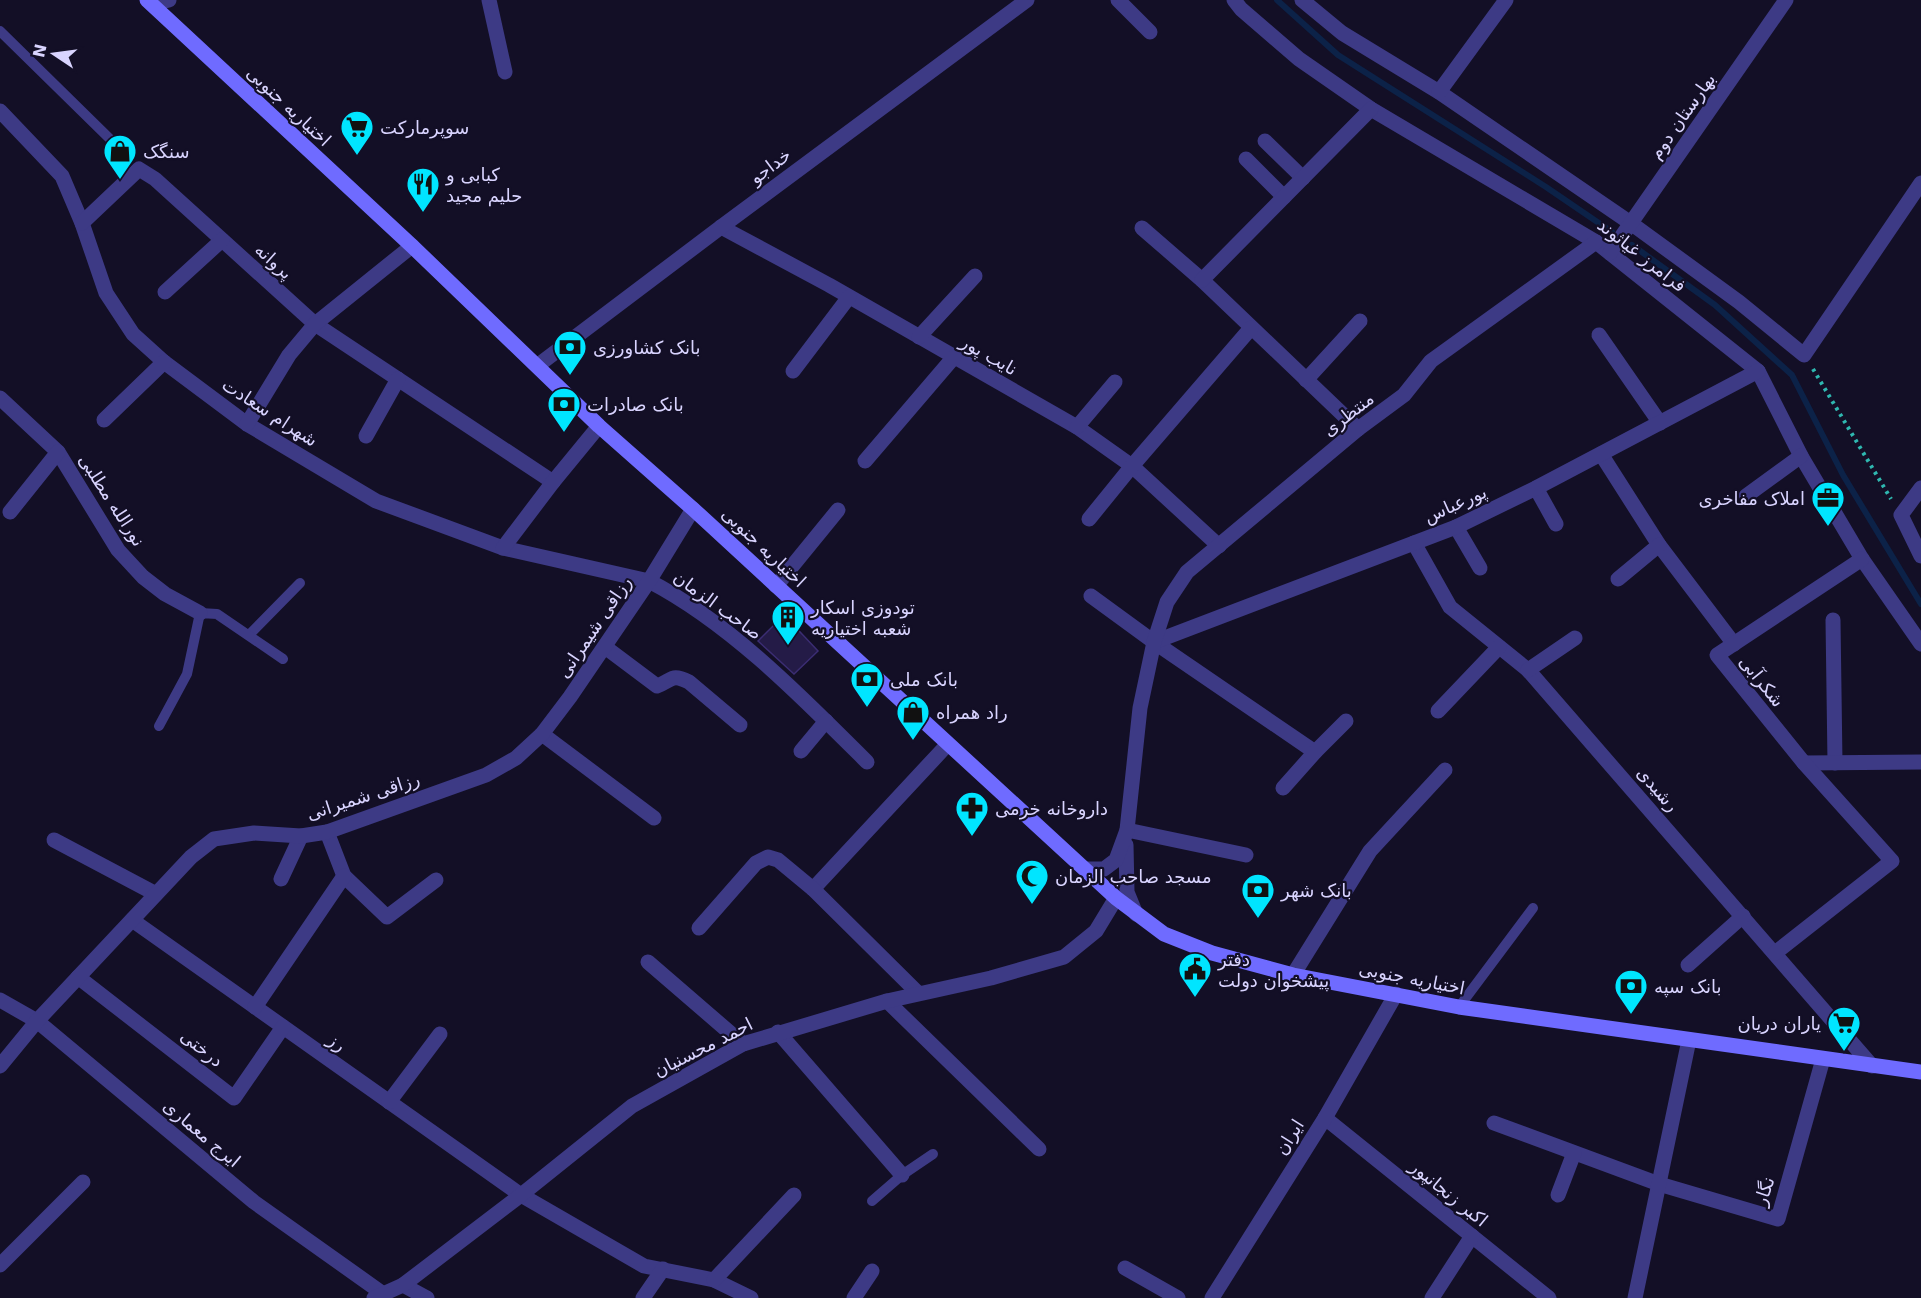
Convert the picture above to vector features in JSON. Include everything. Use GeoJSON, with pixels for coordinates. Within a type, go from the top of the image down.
{"type":"FeatureCollection","features":[{"type":"Feature","properties":{"kind":"main road","name":"اختیاریه جنوبی"},"geometry":{"type":"LineString","coordinates":[[149,2],[412,246],[599,426],[693,509],[1116,898],[1164,934],[1212,953],[1293,975],[1459,1007],[1921,1072]]}},
{"type":"Feature","properties":{"kind":"street"},"geometry":{"type":"LineString","coordinates":[[149,2],[169,0]]}},
{"type":"Feature","properties":{"kind":"street"},"geometry":{"type":"LineString","coordinates":[[489,0],[505,72]]}},
{"type":"Feature","properties":{"kind":"street","name":"خداجو"},"geometry":{"type":"LineString","coordinates":[[537,366],[1027,0]]}},
{"type":"Feature","properties":{"kind":"street"},"geometry":{"type":"LineString","coordinates":[[1118,0],[1150,32]]}},
{"type":"Feature","properties":{"kind":"street","name":"فرامرز غیاثوند"},"geometry":{"type":"LineString","coordinates":[[1234,0],[1241,9],[1299,59],[1371,109],[1596,242],[1758,371],[1801,456],[1862,559],[1921,644]]}},
{"type":"Feature","properties":{"kind":"street","name":"فرامرز غیاثوند"},"geometry":{"type":"LineString","coordinates":[[1302,0],[1342,33],[1439,92],[1632,224],[1739,302],[1804,355]]}},
{"type":"Feature","properties":{"kind":"street"},"geometry":{"type":"LineString","coordinates":[[1439,92],[1506,0]]}},
{"type":"Feature","properties":{"kind":"street","name":"بهارستان دوم"},"geometry":{"type":"LineString","coordinates":[[1610,253],[1786,0]]}},
{"type":"Feature","properties":{"kind":"street"},"geometry":{"type":"LineString","coordinates":[[1202,280],[1371,109]]}},
{"type":"Feature","properties":{"kind":"street","name":"شهرام سعادت"},"geometry":{"type":"LineString","coordinates":[[0,111],[62,176],[82,223],[106,293],[133,334],[164,362],[247,424],[376,501],[503,548],[649,581]]}},
{"type":"Feature","properties":{"kind":"street"},"geometry":{"type":"LineString","coordinates":[[1265,141],[1303,178]]}},
{"type":"Feature","properties":{"kind":"street"},"geometry":{"type":"LineString","coordinates":[[1246,159],[1284,197]]}},
{"type":"Feature","properties":{"kind":"street","name":"پروانه"},"geometry":{"type":"LineString","coordinates":[[82,223],[139,169],[155,178],[315,324],[553,482]]}},
{"type":"Feature","properties":{"kind":"street"},"geometry":{"type":"LineString","coordinates":[[1804,355],[1921,183]]}},
{"type":"Feature","properties":{"kind":"street","name":"نایب پور"},"geometry":{"type":"LineString","coordinates":[[721,227],[849,297],[1077,428],[1132,466],[1219,546]]}},
{"type":"Feature","properties":{"kind":"street"},"geometry":{"type":"LineString","coordinates":[[1142,228],[1202,280],[1358,429]]}},
{"type":"Feature","properties":{"kind":"street"},"geometry":{"type":"LineString","coordinates":[[165,292],[222,240]]}},
{"type":"Feature","properties":{"kind":"street","name":"منتظری"},"geometry":{"type":"LineString","coordinates":[[1127,830],[1140,708],[1154,642],[1167,602],[1187,572],[1358,429],[1404,395],[1431,361],[1596,242]]}},
{"type":"Feature","properties":{"kind":"street"},"geometry":{"type":"LineString","coordinates":[[247,424],[289,355],[315,324],[412,246]]}},
{"type":"Feature","properties":{"kind":"street"},"geometry":{"type":"LineString","coordinates":[[919,337],[975,276]]}},
{"type":"Feature","properties":{"kind":"street"},"geometry":{"type":"LineString","coordinates":[[792,370],[849,297]]}},
{"type":"Feature","properties":{"kind":"street"},"geometry":{"type":"LineString","coordinates":[[1306,380],[1360,321]]}},
{"type":"Feature","properties":{"kind":"street"},"geometry":{"type":"LineString","coordinates":[[1089,519],[1251,328]]}},
{"type":"Feature","properties":{"kind":"street"},"geometry":{"type":"LineString","coordinates":[[1599,335],[1660,423]]}},
{"type":"Feature","properties":{"kind":"street"},"geometry":{"type":"LineString","coordinates":[[865,461],[954,357]]}},
{"type":"Feature","properties":{"kind":"street"},"geometry":{"type":"LineString","coordinates":[[104,420],[164,362]]}},
{"type":"Feature","properties":{"kind":"street","name":"پورعباس"},"geometry":{"type":"LineString","coordinates":[[1154,642],[1456,527],[1536,488],[1758,371]]}},
{"type":"Feature","properties":{"kind":"street"},"geometry":{"type":"LineString","coordinates":[[366,436],[398,380]]}},
{"type":"Feature","properties":{"kind":"street"},"geometry":{"type":"LineString","coordinates":[[1077,428],[1115,382]]}},
{"type":"Feature","properties":{"kind":"street","name":"نورالله مطلبی"},"geometry":{"type":"LineString","coordinates":[[0,398],[58,452],[117,550],[143,577],[165,594],[200,613]]}},
{"type":"Feature","properties":{"kind":"street"},"geometry":{"type":"LineString","coordinates":[[503,548],[599,426]]}},
{"type":"Feature","properties":{"kind":"street"},"geometry":{"type":"LineString","coordinates":[[10,512],[58,452]]}},
{"type":"Feature","properties":{"kind":"street"},"geometry":{"type":"LineString","coordinates":[[1601,454],[1659,545],[1734,644]]}},
{"type":"Feature","properties":{"kind":"street"},"geometry":{"type":"LineString","coordinates":[[1746,496],[1801,456]]}},
{"type":"Feature","properties":{"kind":"street"},"geometry":{"type":"LineString","coordinates":[[1536,488],[1556,524]]}},
{"type":"Feature","properties":{"kind":"street"},"geometry":{"type":"LineString","coordinates":[[1921,488],[1900,514],[1921,556]]}},
{"type":"Feature","properties":{"kind":"street","name":"رزاقی شیمرانی"},"geometry":{"type":"LineString","coordinates":[[516,758],[542,734],[605,647],[693,509]]}},
{"type":"Feature","properties":{"kind":"street"},"geometry":{"type":"LineString","coordinates":[[776,586],[838,510]]}},
{"type":"Feature","properties":{"kind":"street"},"geometry":{"type":"LineString","coordinates":[[1456,527],[1480,568]]}},
{"type":"Feature","properties":{"kind":"street","name":"رشیدی"},"geometry":{"type":"LineString","coordinates":[[1414,543],[1450,607],[1528,670],[1872,1066]]}},
{"type":"Feature","properties":{"kind":"street"},"geometry":{"type":"LineString","coordinates":[[1618,579],[1659,545]]}},
{"type":"Feature","properties":{"kind":"street","name":"شکرآبی"},"geometry":{"type":"LineString","coordinates":[[1775,953],[1892,861],[1804,764],[1717,655],[1862,559]]}},
{"type":"Feature","properties":{"kind":"street","name":"صاحب الزمان"},"geometry":{"type":"LineString","coordinates":[[649,581],[670,592],[735,638],[826,721],[867,762]]}},
{"type":"Feature","properties":{"kind":"street"},"geometry":{"type":"LineString","coordinates":[[1091,596],[1315,752]]}},
{"type":"Feature","properties":{"kind":"street"},"geometry":{"type":"LineString","coordinates":[[1833,620],[1835,763]]}},
{"type":"Feature","properties":{"kind":"street"},"geometry":{"type":"LineString","coordinates":[[1528,670],[1575,638]]}},
{"type":"Feature","properties":{"kind":"street"},"geometry":{"type":"LineString","coordinates":[[605,647],[657,686],[671,677],[680,677],[689,682],[740,725]]}},
{"type":"Feature","properties":{"kind":"street"},"geometry":{"type":"LineString","coordinates":[[1438,711],[1499,647]]}},
{"type":"Feature","properties":{"kind":"street"},"geometry":{"type":"LineString","coordinates":[[801,751],[826,721]]}},
{"type":"Feature","properties":{"kind":"street"},"geometry":{"type":"LineString","coordinates":[[1283,788],[1346,721]]}},
{"type":"Feature","properties":{"kind":"street"},"geometry":{"type":"LineString","coordinates":[[542,734],[654,818]]}},
{"type":"Feature","properties":{"kind":"street"},"geometry":{"type":"LineString","coordinates":[[813,889],[948,745]]}},
{"type":"Feature","properties":{"kind":"street","name":"رزاقی شمیرانی"},"geometry":{"type":"LineString","coordinates":[[156,894],[191,857],[214,839],[254,833],[302,836],[327,832],[486,775],[516,758]]}},
{"type":"Feature","properties":{"kind":"street"},"geometry":{"type":"LineString","coordinates":[[1804,764],[1921,762]]}},
{"type":"Feature","properties":{"kind":"street"},"geometry":{"type":"LineString","coordinates":[[1293,975],[1370,851],[1445,770]]}},
{"type":"Feature","properties":{"kind":"street"},"geometry":{"type":"LineString","coordinates":[[1127,830],[1246,855]]}},
{"type":"Feature","properties":{"kind":"street"},"geometry":{"type":"LineString","coordinates":[[1085,869],[1104,869],[1116,860],[1127,830]]}},
{"type":"Feature","properties":{"kind":"street"},"geometry":{"type":"LineString","coordinates":[[1127,830],[1125,872],[1127,892],[1136,914]]}},
{"type":"Feature","properties":{"kind":"street"},"geometry":{"type":"LineString","coordinates":[[327,832],[344,876],[387,917],[436,880]]}},
{"type":"Feature","properties":{"kind":"street"},"geometry":{"type":"LineString","coordinates":[[281,879],[302,836]]}},
{"type":"Feature","properties":{"kind":"street"},"geometry":{"type":"LineString","coordinates":[[0,1066],[37,1021],[156,894],[54,840]]}},
{"type":"Feature","properties":{"kind":"street"},"geometry":{"type":"LineString","coordinates":[[699,928],[756,863],[768,857],[778,860],[813,889],[918,993]]}},
{"type":"Feature","properties":{"kind":"street"},"geometry":{"type":"LineString","coordinates":[[255,1007],[344,876]]}},
{"type":"Feature","properties":{"kind":"street","name":"احمد محسنیان"},"geometry":{"type":"LineString","coordinates":[[378,1296],[403,1285],[632,1106],[743,1044],[887,1001],[991,978],[1064,957],[1096,931],[1116,898]]}},
{"type":"Feature","properties":{"kind":"street"},"geometry":{"type":"LineString","coordinates":[[1688,965],[1743,916]]}},
{"type":"Feature","properties":{"kind":"street","name":"رز"},"geometry":{"type":"LineString","coordinates":[[132,920],[521,1195],[644,1266],[714,1280],[752,1298]]}},
{"type":"Feature","properties":{"kind":"street"},"geometry":{"type":"LineString","coordinates":[[648,962],[743,1044]]}},
{"type":"Feature","properties":{"kind":"street","name":"درختی"},"geometry":{"type":"LineString","coordinates":[[78,977],[234,1098],[283,1027]]}},
{"type":"Feature","properties":{"kind":"street","name":"ایران"},"geometry":{"type":"LineString","coordinates":[[1212,1298],[1325,1118],[1396,994]]}},
{"type":"Feature","properties":{"kind":"street","name":"ایرج معماری"},"geometry":{"type":"LineString","coordinates":[[0,1000],[37,1021],[254,1202],[378,1296]]}},
{"type":"Feature","properties":{"kind":"street"},"geometry":{"type":"LineString","coordinates":[[887,1001],[1039,1149]]}},
{"type":"Feature","properties":{"kind":"street"},"geometry":{"type":"LineString","coordinates":[[778,1032],[902,1175]]}},
{"type":"Feature","properties":{"kind":"street"},"geometry":{"type":"LineString","coordinates":[[389,1102],[440,1034]]}},
{"type":"Feature","properties":{"kind":"street"},"geometry":{"type":"LineString","coordinates":[[1635,1298],[1689,1040]]}},
{"type":"Feature","properties":{"kind":"street","name":"نگار"},"geometry":{"type":"LineString","coordinates":[[1659,1184],[1778,1219],[1823,1059]]}},
{"type":"Feature","properties":{"kind":"street","name":"اکبر زنجانپور"},"geometry":{"type":"LineString","coordinates":[[1325,1118],[1546,1297]]}},
{"type":"Feature","properties":{"kind":"street"},"geometry":{"type":"LineString","coordinates":[[1494,1124],[1659,1184]]}},
{"type":"Feature","properties":{"kind":"street"},"geometry":{"type":"LineString","coordinates":[[1558,1195],[1574,1152]]}},
{"type":"Feature","properties":{"kind":"street"},"geometry":{"type":"LineString","coordinates":[[0,1265],[83,1182]]}},
{"type":"Feature","properties":{"kind":"street"},"geometry":{"type":"LineString","coordinates":[[714,1280],[794,1196]]}},
{"type":"Feature","properties":{"kind":"street"},"geometry":{"type":"LineString","coordinates":[[1432,1298],[1472,1236]]}},
{"type":"Feature","properties":{"kind":"street"},"geometry":{"type":"LineString","coordinates":[[1125,1268],[1178,1298]]}},
{"type":"Feature","properties":{"kind":"street"},"geometry":{"type":"LineString","coordinates":[[643,1298],[663,1269]]}},
{"type":"Feature","properties":{"kind":"street"},"geometry":{"type":"LineString","coordinates":[[854,1298],[872,1271]]}},
{"type":"Feature","properties":{"kind":"street"},"geometry":{"type":"LineString","coordinates":[[403,1285],[427,1298]]}},
{"type":"Feature","properties":{"kind":"lane"},"geometry":{"type":"LineString","coordinates":[[0,31],[109,138]]}},
{"type":"Feature","properties":{"kind":"lane"},"geometry":{"type":"LineString","coordinates":[[249,635],[300,583]]}},
{"type":"Feature","properties":{"kind":"lane"},"geometry":{"type":"LineString","coordinates":[[159,726],[187,674],[200,613],[217,614],[284,659]]}},
{"type":"Feature","properties":{"kind":"lane"},"geometry":{"type":"LineString","coordinates":[[1459,1007],[1533,908]]}},
{"type":"Feature","properties":{"kind":"lane"},"geometry":{"type":"LineString","coordinates":[[872,1201],[902,1175],[933,1154]]}},
{"type":"Feature","properties":{"kind":"path"},"geometry":{"type":"LineString","coordinates":[[1804,355],[1900,514]]}},
{"type":"Feature","properties":{"kind":"building","name":"تودوزی اسکار شعبه اختیاریه"},"geometry":{"type":"Polygon","coordinates":[[[784,615],[818,651],[794,674],[758,641],[784,615]]]}},
{"type":"Feature","properties":{"kind":"waterway"},"geometry":{"type":"LineString","coordinates":[[1277,0],[1338,55],[1546,187],[1612,232]]}},
{"type":"Feature","properties":{"kind":"waterway"},"geometry":{"type":"LineString","coordinates":[[1632,245],[1715,305],[1792,375],[1843,475],[1921,604]]}},
{"type":"Feature","properties":{"kind":"place","name":"سوپرمارکت"},"geometry":{"type":"Point","coordinates":[357,156]}},
{"type":"Feature","properties":{"kind":"place","name":"سنگک"},"geometry":{"type":"Point","coordinates":[120,180]}},
{"type":"Feature","properties":{"kind":"place","name":"کبابی و حلیم مجید"},"geometry":{"type":"Point","coordinates":[423,213]}},
{"type":"Feature","properties":{"kind":"place","name":"بانک کشاورزی"},"geometry":{"type":"Point","coordinates":[570,376]}},
{"type":"Feature","properties":{"kind":"place","name":"بانک صادرات"},"geometry":{"type":"Point","coordinates":[564,433]}},
{"type":"Feature","properties":{"kind":"place","name":"املاک مفاخری"},"geometry":{"type":"Point","coordinates":[1828,527]}},
{"type":"Feature","properties":{"kind":"place","name":"تودوزی اسکار شعبه اختیاریه"},"geometry":{"type":"Point","coordinates":[788,646]}},
{"type":"Feature","properties":{"kind":"place","name":"بانک ملی"},"geometry":{"type":"Point","coordinates":[867,708]}},
{"type":"Feature","properties":{"kind":"place","name":"راد همراه"},"geometry":{"type":"Point","coordinates":[913,741]}},
{"type":"Feature","properties":{"kind":"place","name":"داروخانه خرمی"},"geometry":{"type":"Point","coordinates":[972,837]}},
{"type":"Feature","properties":{"kind":"place","name":"مسجد صاحب الزمان"},"geometry":{"type":"Point","coordinates":[1032,905]}},
{"type":"Feature","properties":{"kind":"place","name":"بانک شهر"},"geometry":{"type":"Point","coordinates":[1258,919]}},
{"type":"Feature","properties":{"kind":"place","name":"دفتر پیشخوان دولت"},"geometry":{"type":"Point","coordinates":[1195,998]}},
{"type":"Feature","properties":{"kind":"place","name":"بانک سپه"},"geometry":{"type":"Point","coordinates":[1631,1015]}},
{"type":"Feature","properties":{"kind":"place","name":"یاران دریان"},"geometry":{"type":"Point","coordinates":[1844,1052]}}]}
